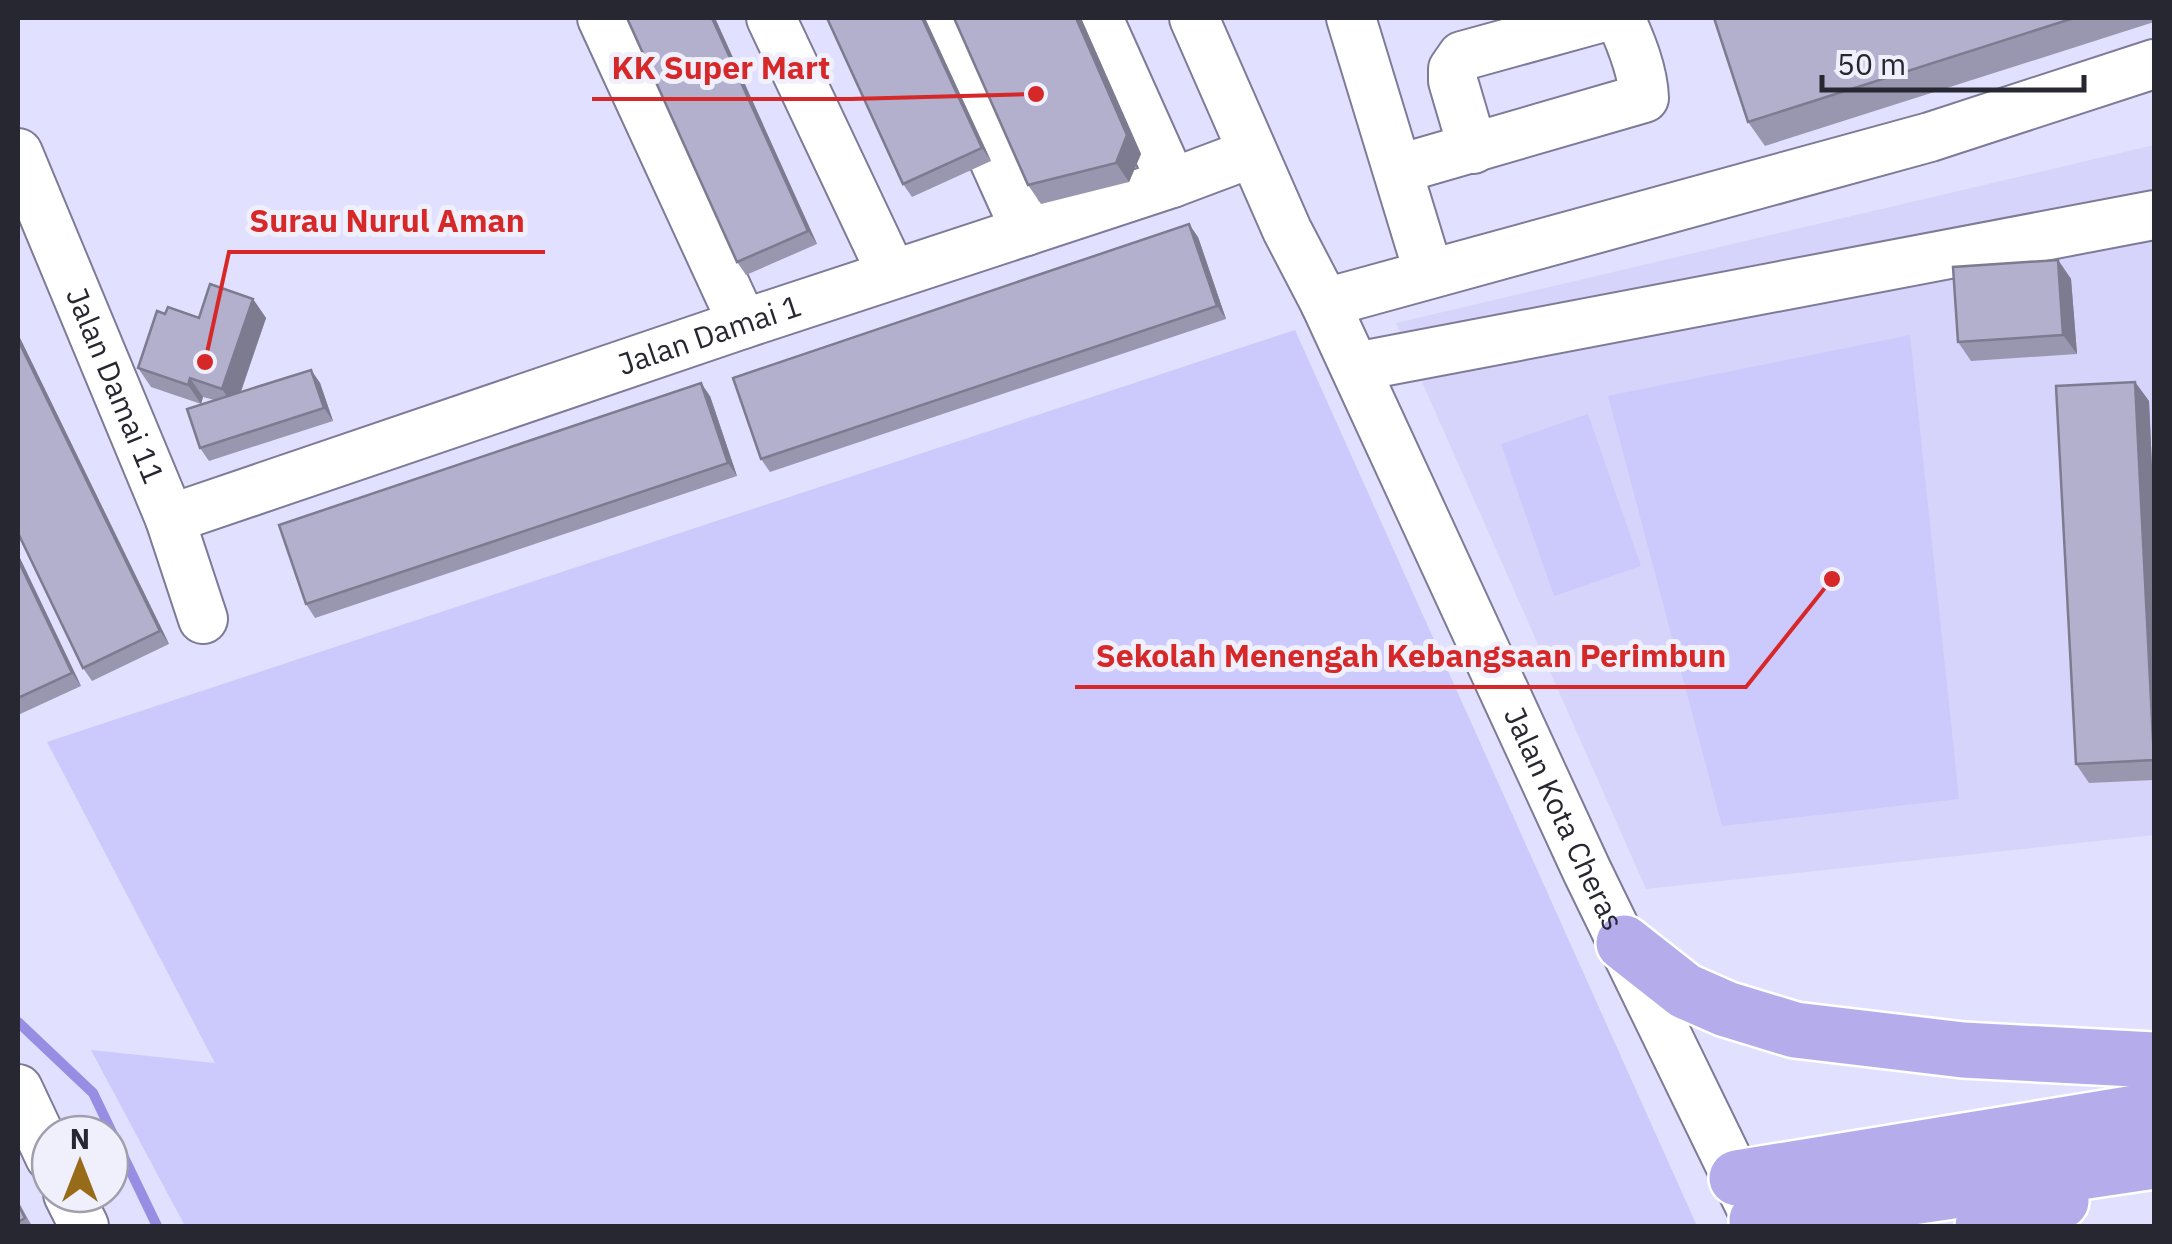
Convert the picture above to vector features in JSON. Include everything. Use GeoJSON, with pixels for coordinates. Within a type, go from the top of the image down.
{"type":"FeatureCollection","features":[{"type":"Feature","properties":{"kind":"main road"},"geometry":{"type":"LineString","coordinates":[[1624,943],[1684,991],[1795,1030],[1964,1050],[2154,1060]]}},
{"type":"Feature","properties":{"kind":"main road"},"geometry":{"type":"LineString","coordinates":[[1751,1208],[2154,1110]]}},
{"type":"Feature","properties":{"kind":"main road"},"geometry":{"type":"LineString","coordinates":[[1751,1208],[2154,1161]]}},
{"type":"Feature","properties":{"kind":"main road"},"geometry":{"type":"LineString","coordinates":[[1983,1226],[2154,1170]]}},
{"type":"Feature","properties":{"kind":"street"},"geometry":{"type":"LineString","coordinates":[[602,18],[743,324]]}},
{"type":"Feature","properties":{"kind":"street"},"geometry":{"type":"LineString","coordinates":[[771,18],[892,274]]}},
{"type":"Feature","properties":{"kind":"street"},"geometry":{"type":"LineString","coordinates":[[930,18],[1026,231]]}},
{"type":"Feature","properties":{"kind":"street"},"geometry":{"type":"LineString","coordinates":[[1098,18],[1172,183]]}},
{"type":"Feature","properties":{"kind":"street","name":"Jalan Kota Cheras"},"geometry":{"type":"LineString","coordinates":[[1194,18],[1252,153],[1346,297],[1355,368],[1587,871],[1751,1208]]}},
{"type":"Feature","properties":{"kind":"street"},"geometry":{"type":"LineString","coordinates":[[1351,18],[1429,274]]}},
{"type":"Feature","properties":{"kind":"street"},"geometry":{"type":"LineString","coordinates":[[1473,150],[1453,81],[1453,69],[1462,56],[1600,18]]}},
{"type":"Feature","properties":{"kind":"street"},"geometry":{"type":"LineString","coordinates":[[1399,169],[1644,98],[1644,84],[1626,31],[1620,18],[1616,18]]}},
{"type":"Feature","properties":{"kind":"street"},"geometry":{"type":"LineString","coordinates":[[1346,297],[1930,137],[2154,64]]}},
{"type":"Feature","properties":{"kind":"street","name":"Jalan Damai 1"},"geometry":{"type":"LineString","coordinates":[[170,519],[1252,153]]}},
{"type":"Feature","properties":{"kind":"street","name":"Jalan Damai 11"},"geometry":{"type":"LineString","coordinates":[[18,154],[170,519],[203,619]]}},
{"type":"Feature","properties":{"kind":"street"},"geometry":{"type":"LineString","coordinates":[[1355,368],[2154,215]]}},
{"type":"Feature","properties":{"kind":"street"},"geometry":{"type":"LineString","coordinates":[[18,1089],[30,1114]]}},
{"type":"Feature","properties":{"kind":"shaded area"},"geometry":{"type":"Polygon","coordinates":[[[2154,145],[2154,835],[1646,889],[1396,323],[2154,145]]]}},
{"type":"Feature","properties":{"kind":"shaded area"},"geometry":{"type":"Polygon","coordinates":[[[1295,330],[1697,1226],[185,1226],[130,1123],[130,1114],[125,1114],[91,1050],[215,1063],[47,742],[1295,330]]]}},
{"type":"Feature","properties":{"kind":"shaded area"},"geometry":{"type":"Polygon","coordinates":[[[1910,335],[1959,799],[1722,826],[1608,396],[1910,335]]]}},
{"type":"Feature","properties":{"kind":"shaded area"},"geometry":{"type":"Polygon","coordinates":[[[1588,414],[1641,566],[1554,596],[1501,444],[1588,414]]]}},
{"type":"Feature","properties":{"kind":"building"},"geometry":{"type":"Polygon","coordinates":[[[627,18],[712,18],[808,231],[737,262],[627,18]]]}},
{"type":"Feature","properties":{"kind":"building"},"geometry":{"type":"Polygon","coordinates":[[[827,18],[922,18],[982,148],[903,184],[827,18]]]}},
{"type":"Feature","properties":{"kind":"building"},"geometry":{"type":"Polygon","coordinates":[[[954,18],[1076,18],[1127,135],[1116,163],[1028,185],[954,18]]]}},
{"type":"Feature","properties":{"kind":"building"},"geometry":{"type":"Polygon","coordinates":[[[1714,18],[2074,18],[1748,122],[1714,18]]]}},
{"type":"Feature","properties":{"kind":"building"},"geometry":{"type":"Polygon","coordinates":[[[1189,224],[1217,306],[761,459],[733,378],[1189,224]]]}},
{"type":"Feature","properties":{"kind":"building"},"geometry":{"type":"Polygon","coordinates":[[[2058,260],[2063,335],[1958,342],[1953,267],[2058,260]]]}},
{"type":"Feature","properties":{"kind":"building"},"geometry":{"type":"Polygon","coordinates":[[[210,284],[253,299],[222,389],[190,378],[188,385],[138,368],[157,311],[165,314],[168,307],[199,318],[210,284]]]}},
{"type":"Feature","properties":{"kind":"building"},"geometry":{"type":"Polygon","coordinates":[[[18,340],[160,631],[83,668],[18,533],[18,340]]]}},
{"type":"Feature","properties":{"kind":"building"},"geometry":{"type":"Polygon","coordinates":[[[311,370],[324,408],[200,448],[187,409],[311,370]]]}},
{"type":"Feature","properties":{"kind":"building"},"geometry":{"type":"Polygon","coordinates":[[[2135,382],[2154,760],[2076,764],[2056,386],[2135,382]]]}},
{"type":"Feature","properties":{"kind":"building"},"geometry":{"type":"Polygon","coordinates":[[[701,383],[728,463],[306,604],[279,525],[701,383]]]}},
{"type":"Feature","properties":{"kind":"building"},"geometry":{"type":"Polygon","coordinates":[[[18,560],[72,673],[18,698],[18,560]]]}},
{"type":"Feature","properties":{"kind":"building"},"geometry":{"type":"Polygon","coordinates":[[[18,1204],[25,1218],[18,1222],[18,1204]]]}},
{"type":"Feature","properties":{"kind":"waterway"},"geometry":{"type":"LineString","coordinates":[[18,1022],[93,1093],[157,1226]]}},
{"type":"Feature","properties":{"kind":"place","name":"KK Super Mart"},"geometry":{"type":"Point","coordinates":[1036,94]}},
{"type":"Feature","properties":{"kind":"place","name":"Surau Nurul Aman"},"geometry":{"type":"Point","coordinates":[205,362]}},
{"type":"Feature","properties":{"kind":"place","name":"Sekolah Menengah Kebangsaan Perimbun"},"geometry":{"type":"Point","coordinates":[1832,579]}}]}
